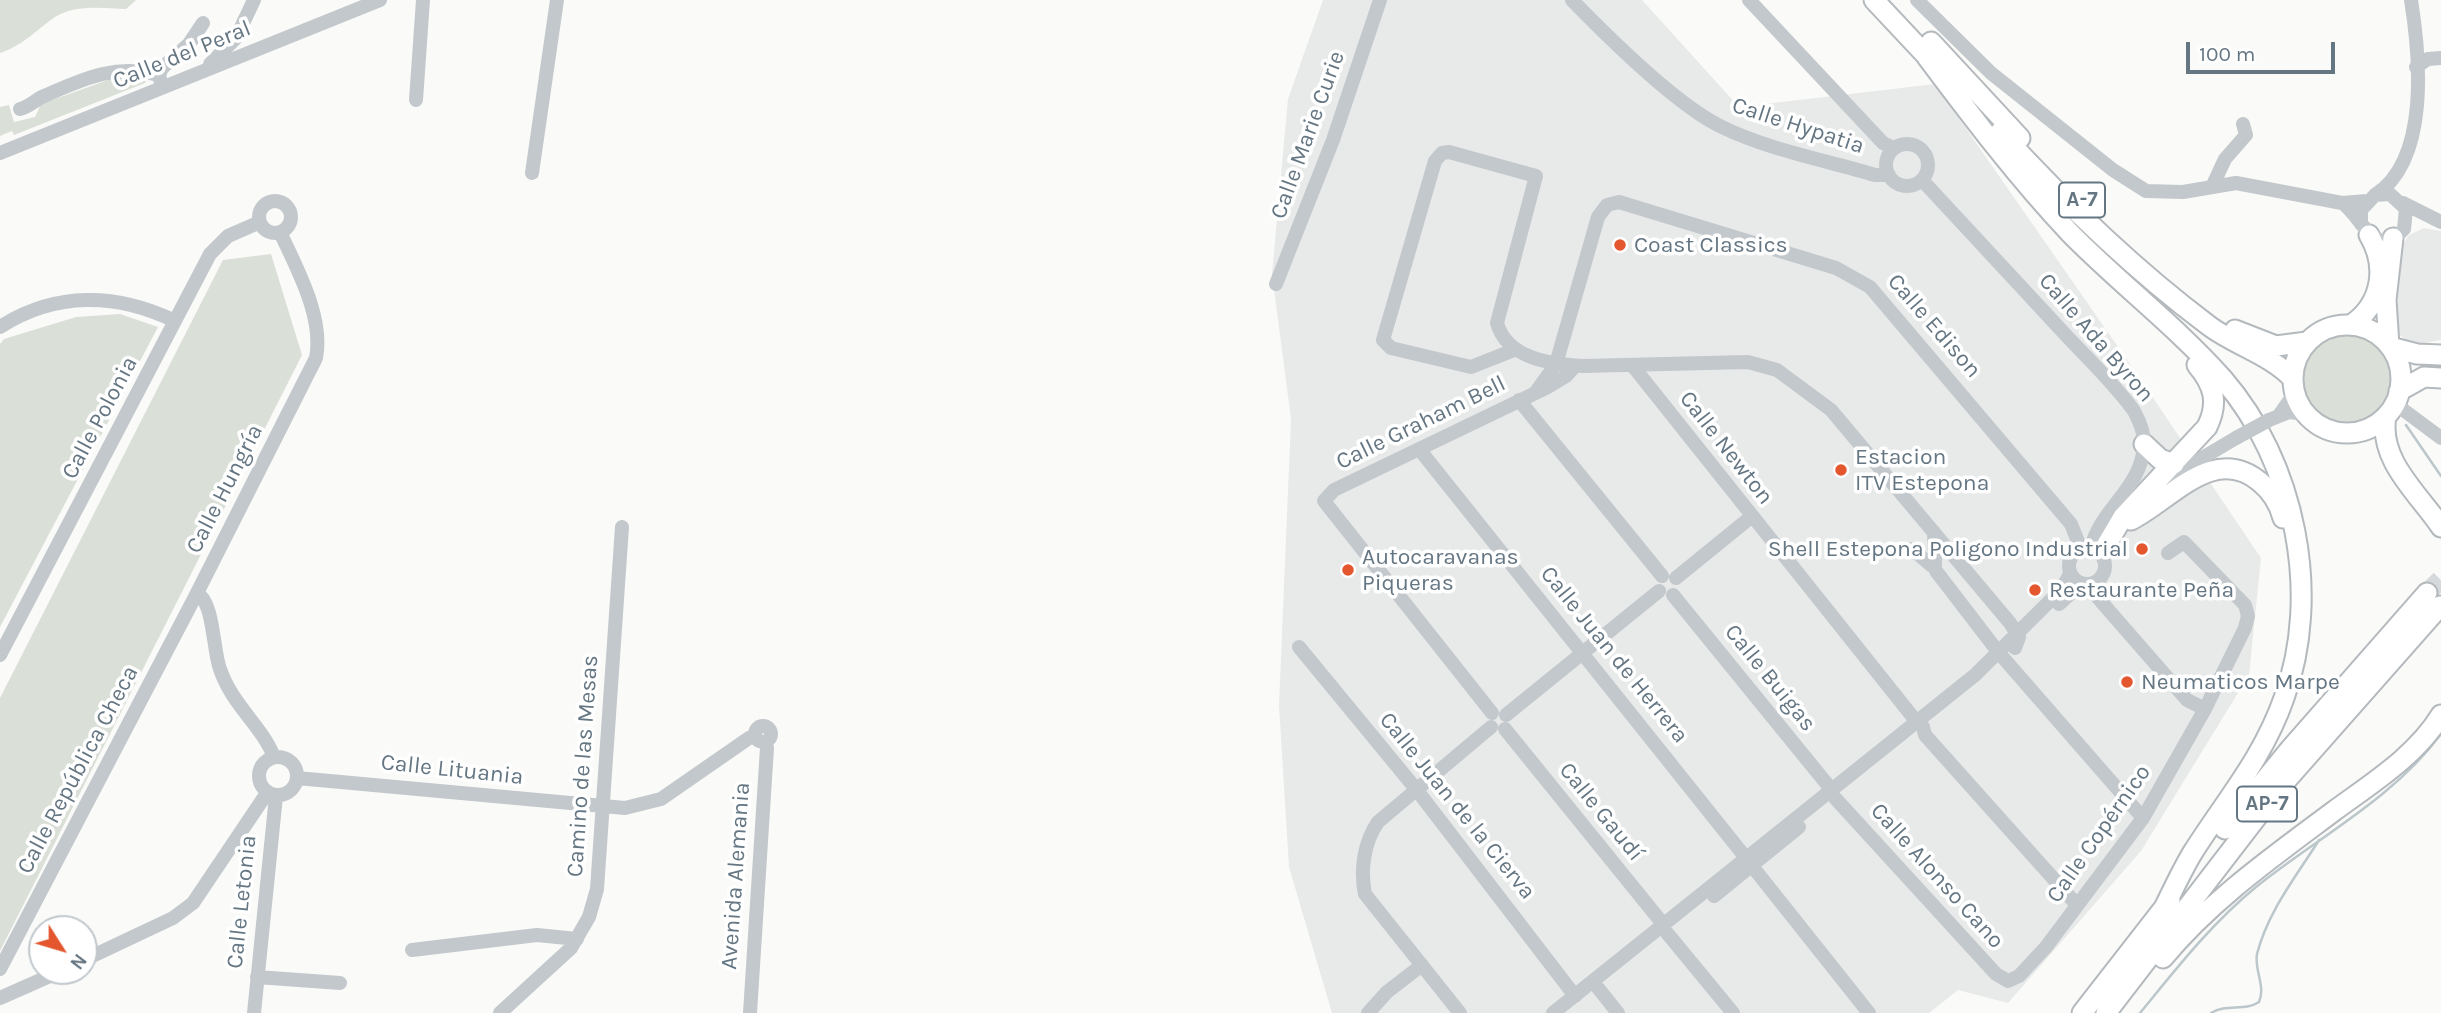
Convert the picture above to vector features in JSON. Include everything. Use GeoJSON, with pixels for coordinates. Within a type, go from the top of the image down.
{"type":"FeatureCollection","features":[{"type":"Feature","properties":{"kind":"highway","name":"A-7"},"geometry":{"type":"LineString","coordinates":[[1874,0],[2056,192],[2122,254],[2208,326],[2282,368],[2294,386],[2306,414],[2319,425],[2334,431],[2351,433],[2368,428],[2393,403]]}},
{"type":"Feature","properties":{"kind":"highway","name":"A-7"},"geometry":{"type":"LineString","coordinates":[[1891,0],[2074,193],[2202,307],[2236,331],[2264,343],[2287,346],[2307,342],[2331,328],[2351,325]]}},
{"type":"Feature","properties":{"kind":"highway","name":"A-7"},"geometry":{"type":"LineString","coordinates":[[1927,57],[2020,176],[2103,265]]}},
{"type":"Feature","properties":{"kind":"highway"},"geometry":{"type":"LineString","coordinates":[[2351,325],[2371,307],[2379,283],[2379,255],[2365,229]]}},
{"type":"Feature","properties":{"kind":"highway"},"geometry":{"type":"LineString","coordinates":[[2398,233],[2386,300],[2389,346],[2399,368],[2386,447],[2392,461],[2441,527]]}},
{"type":"Feature","properties":{"kind":"highway"},"geometry":{"type":"LineString","coordinates":[[2094,548],[2207,427],[2213,415],[2214,394],[2200,369],[2137,306],[2103,265]]}},
{"type":"Feature","properties":{"kind":"highway"},"geometry":{"type":"LineString","coordinates":[[2082,1013],[2164,908],[2193,852],[2246,777],[2285,696],[2298,627],[2298,558],[2285,489],[2264,443],[2239,401],[2208,363],[2103,265]]}},
{"type":"Feature","properties":{"kind":"highway"},"geometry":{"type":"LineString","coordinates":[[2351,325],[2366,329],[2389,346],[2441,355]]}},
{"type":"Feature","properties":{"kind":"highway"},"geometry":{"type":"LineString","coordinates":[[2294,386],[2295,365],[2307,342]]}},
{"type":"Feature","properties":{"kind":"highway"},"geometry":{"type":"LineString","coordinates":[[2393,403],[2424,377],[2441,378]]}},
{"type":"Feature","properties":{"kind":"highway"},"geometry":{"type":"LineString","coordinates":[[2144,444],[2160,459],[2174,464]]}},
{"type":"Feature","properties":{"kind":"highway"},"geometry":{"type":"LineString","coordinates":[[2131,520],[2205,471],[2236,469],[2252,474],[2269,489],[2282,512],[2298,558]]}},
{"type":"Feature","properties":{"kind":"highway","name":"AP-7"},"geometry":{"type":"LineString","coordinates":[[2164,908],[2287,752],[2433,600]]}},
{"type":"Feature","properties":{"kind":"highway","name":"AP-7"},"geometry":{"type":"LineString","coordinates":[[2107,1013],[2276,792],[2433,600]]}},
{"type":"Feature","properties":{"kind":"highway"},"geometry":{"type":"LineString","coordinates":[[2107,1013],[2143,982],[2206,912],[2388,772],[2417,746],[2441,715]]}},
{"type":"Feature","properties":{"kind":"street"},"geometry":{"type":"LineString","coordinates":[[204,70],[236,38],[254,0]]}},
{"type":"Feature","properties":{"kind":"street","name":"Calle del Peral"},"geometry":{"type":"LineString","coordinates":[[0,153],[161,81],[204,70],[380,0]]}},
{"type":"Feature","properties":{"kind":"street"},"geometry":{"type":"LineString","coordinates":[[416,100],[423,0]]}},
{"type":"Feature","properties":{"kind":"street"},"geometry":{"type":"LineString","coordinates":[[532,173],[557,0]]}},
{"type":"Feature","properties":{"kind":"street","name":"Calle Marie Curie"},"geometry":{"type":"LineString","coordinates":[[1276,284],[1334,140],[1380,0]]}},
{"type":"Feature","properties":{"kind":"street","name":"Calle Hypatia"},"geometry":{"type":"LineString","coordinates":[[1572,0],[1680,99],[1722,127],[1875,175],[1889,175]]}},
{"type":"Feature","properties":{"kind":"street"},"geometry":{"type":"LineString","coordinates":[[1749,0],[1883,144],[1894,148],[1914,145],[1925,153],[1928,167],[1922,180],[1904,186],[1889,175],[1886,161],[1894,148]]}},
{"type":"Feature","properties":{"kind":"street"},"geometry":{"type":"LineString","coordinates":[[1917,0],[1991,73],[2132,183],[2157,193],[2236,183],[2342,203],[2383,193],[2439,221]]}},
{"type":"Feature","properties":{"kind":"street"},"geometry":{"type":"LineString","coordinates":[[2398,233],[2407,216],[2400,200],[2396,178],[2418,114],[2411,0]]}},
{"type":"Feature","properties":{"kind":"street"},"geometry":{"type":"LineString","coordinates":[[20,109],[72,85],[120,69],[135,69],[161,81],[203,23]]}},
{"type":"Feature","properties":{"kind":"street"},"geometry":{"type":"LineString","coordinates":[[236,38],[240,56]]}},
{"type":"Feature","properties":{"kind":"street"},"geometry":{"type":"LineString","coordinates":[[2416,67],[2428,59],[2441,58]]}},
{"type":"Feature","properties":{"kind":"street"},"geometry":{"type":"LineString","coordinates":[[2212,187],[2225,159],[2246,135],[2244,124]]}},
{"type":"Feature","properties":{"kind":"street"},"geometry":{"type":"LineString","coordinates":[[1514,350],[1471,368],[1391,348],[1383,340],[1435,161],[1441,153],[1449,152],[1536,176],[1497,323],[1501,336],[1514,350],[1556,364],[1574,366],[1748,362],[1777,370],[1831,410],[1964,567],[2017,641]]}},
{"type":"Feature","properties":{"kind":"street"},"geometry":{"type":"LineString","coordinates":[[2365,229],[2361,210],[2371,198],[2396,178]]}},
{"type":"Feature","properties":{"kind":"street","name":"Calle Ada Byron"},"geometry":{"type":"LineString","coordinates":[[1922,180],[2133,410],[2142,426],[2144,444]]}},
{"type":"Feature","properties":{"kind":"street"},"geometry":{"type":"LineString","coordinates":[[267,202],[283,202],[291,217],[290,224],[280,232],[265,230],[260,222],[260,211],[267,202]]}},
{"type":"Feature","properties":{"kind":"street","name":"Calle Edison"},"geometry":{"type":"LineString","coordinates":[[1556,364],[1598,217],[1612,202],[1836,268],[1870,287],[2094,548]]}},
{"type":"Feature","properties":{"kind":"street"},"geometry":{"type":"LineString","coordinates":[[2342,203],[2365,229],[2381,240],[2439,221]]}},
{"type":"Feature","properties":{"kind":"street","name":"Calle Polonia"},"geometry":{"type":"LineString","coordinates":[[0,655],[215,247],[228,236],[260,222]]}},
{"type":"Feature","properties":{"kind":"street","name":"Calle Hungría"},"geometry":{"type":"LineString","coordinates":[[197,593],[316,359],[319,340],[315,318],[280,232]]}},
{"type":"Feature","properties":{"kind":"street"},"geometry":{"type":"LineString","coordinates":[[0,327],[32,312],[85,298],[130,303],[175,321]]}},
{"type":"Feature","properties":{"kind":"street","name":"Calle Graham Bell"},"geometry":{"type":"LineString","coordinates":[[1535,393],[1556,364]]}},
{"type":"Feature","properties":{"kind":"street","name":"Calle Newton"},"geometry":{"type":"LineString","coordinates":[[1632,365],[1751,517],[1920,724],[1925,735],[2077,905]]}},
{"type":"Feature","properties":{"kind":"street","name":"Calle Graham Bell"},"geometry":{"type":"LineString","coordinates":[[1327,495],[1535,393],[1566,376],[1574,366]]}},
{"type":"Feature","properties":{"kind":"street"},"geometry":{"type":"LineString","coordinates":[[2274,417],[2294,386]]}},
{"type":"Feature","properties":{"kind":"street","name":"Calle Buigas"},"geometry":{"type":"LineString","coordinates":[[1520,400],[1833,794]]}},
{"type":"Feature","properties":{"kind":"street"},"geometry":{"type":"LineString","coordinates":[[2393,403],[2441,438]]}},
{"type":"Feature","properties":{"kind":"street"},"geometry":{"type":"LineString","coordinates":[[2205,709],[2186,700],[2081,580],[2069,561],[2094,548],[2131,520],[2185,470],[2236,438],[2274,417],[2306,414]]}},
{"type":"Feature","properties":{"kind":"street"},"geometry":{"type":"LineString","coordinates":[[1553,1013],[1613,965],[1665,929],[1920,724],[2001,656],[2081,580],[2104,573],[2105,562],[2094,548],[2097,532],[2135,479],[2144,444]]}},
{"type":"Feature","properties":{"kind":"street","name":"Calle Juan de Herrera"},"geometry":{"type":"LineString","coordinates":[[1419,449],[1869,1013]]}},
{"type":"Feature","properties":{"kind":"street","name":"Calle Gaudí"},"geometry":{"type":"LineString","coordinates":[[1327,495],[1324,502],[1326,508],[1733,1013]]}},
{"type":"Feature","properties":{"kind":"street"},"geometry":{"type":"LineString","coordinates":[[1460,1013],[1365,894],[1363,871],[1372,830],[1385,815],[1416,789],[1751,517]]}},
{"type":"Feature","properties":{"kind":"street","name":"Camino de las Mesas"},"geometry":{"type":"LineString","coordinates":[[500,1013],[526,986],[564,956],[578,939],[597,889],[622,527]]}},
{"type":"Feature","properties":{"kind":"street"},"geometry":{"type":"LineString","coordinates":[[1934,532],[1936,570]]}},
{"type":"Feature","properties":{"kind":"street","name":"Calle Copérnico"},"geometry":{"type":"LineString","coordinates":[[2008,981],[2019,976],[2046,947],[2143,818],[2205,709],[2245,628],[2245,605],[2184,542],[2168,553]]}},
{"type":"Feature","properties":{"kind":"street"},"geometry":{"type":"LineString","coordinates":[[1912,549],[1936,570],[2001,656],[2143,818]]}},
{"type":"Feature","properties":{"kind":"street"},"geometry":{"type":"LineString","coordinates":[[1936,570],[1964,567]]}},
{"type":"Feature","properties":{"kind":"street"},"geometry":{"type":"LineString","coordinates":[[98,953],[173,918],[192,903],[272,794],[293,789],[297,778],[291,762],[274,757],[230,694],[216,657],[205,600],[197,593]]}},
{"type":"Feature","properties":{"kind":"street","name":"Calle República Checa"},"geometry":{"type":"LineString","coordinates":[[0,969],[197,593]]}},
{"type":"Feature","properties":{"kind":"street","name":"Calle Juan de la Cierva"},"geometry":{"type":"LineString","coordinates":[[1299,647],[1416,789],[1575,996]]}},
{"type":"Feature","properties":{"kind":"street"},"geometry":{"type":"LineString","coordinates":[[1920,724],[1968,691],[2001,656]]}},
{"type":"Feature","properties":{"kind":"street","name":"Calle Lituania"},"geometry":{"type":"LineString","coordinates":[[297,778],[625,808],[661,799],[749,738],[760,740]]}},
{"type":"Feature","properties":{"kind":"street","name":"Avenida Alemania"},"geometry":{"type":"LineString","coordinates":[[750,1013],[767,748],[760,740]]}},
{"type":"Feature","properties":{"kind":"street"},"geometry":{"type":"LineString","coordinates":[[272,794],[258,776],[263,764],[274,757]]}},
{"type":"Feature","properties":{"kind":"street","name":"Calle Letonia"},"geometry":{"type":"LineString","coordinates":[[254,1013],[272,794]]}},
{"type":"Feature","properties":{"kind":"street"},"geometry":{"type":"LineString","coordinates":[[1749,862],[1778,845],[1813,816],[1833,794]]}},
{"type":"Feature","properties":{"kind":"street","name":"Calle Alonso Cano"},"geometry":{"type":"LineString","coordinates":[[1833,794],[1996,974],[2008,981]]}},
{"type":"Feature","properties":{"kind":"street"},"geometry":{"type":"LineString","coordinates":[[1567,1013],[1646,950],[1665,929]]}},
{"type":"Feature","properties":{"kind":"street"},"geometry":{"type":"LineString","coordinates":[[412,950],[537,935],[578,939]]}},
{"type":"Feature","properties":{"kind":"street"},"geometry":{"type":"LineString","coordinates":[[1368,1013],[1387,992],[1422,965]]}},
{"type":"Feature","properties":{"kind":"street"},"geometry":{"type":"LineString","coordinates":[[1598,988],[1613,965]]}},
{"type":"Feature","properties":{"kind":"street"},"geometry":{"type":"LineString","coordinates":[[257,978],[340,983]]}},
{"type":"Feature","properties":{"kind":"street"},"geometry":{"type":"LineString","coordinates":[[0,998],[29,985]]}},
{"type":"Feature","properties":{"kind":"street"},"geometry":{"type":"LineString","coordinates":[[1598,988],[1618,1013]]}},
{"type":"Feature","properties":{"kind":"shaded area"},"geometry":{"type":"Polygon","coordinates":[[[0,0],[136,0],[126,9],[90,8],[63,13],[23,42],[0,53],[0,0]]]}},
{"type":"Feature","properties":{"kind":"shaded area"},"geometry":{"type":"Polygon","coordinates":[[[1323,0],[1642,0],[1739,107],[1935,84],[2139,377],[2261,558],[2249,675],[2141,851],[2008,1003],[1958,990],[1929,1013],[1332,1013],[1289,867],[1279,705],[1291,419],[1272,274],[1288,99],[1323,0]]]}},
{"type":"Feature","properties":{"kind":"shaded area"},"geometry":{"type":"Polygon","coordinates":[[[122,75],[147,78],[145,83],[14,135],[12,131],[0,136],[0,107],[9,105],[14,122],[35,117],[41,104],[122,75]]]}},
{"type":"Feature","properties":{"kind":"shaded area"},"geometry":{"type":"Polygon","coordinates":[[[2424,228],[2441,231],[2441,340],[2420,344],[2406,340],[2395,331],[2392,316],[2398,252],[2409,235],[2424,228]]]}},
{"type":"Feature","properties":{"kind":"shaded area"},"geometry":{"type":"Polygon","coordinates":[[[271,254],[302,355],[0,951],[0,698],[223,260],[271,254]]]}},
{"type":"Feature","properties":{"kind":"shaded area"},"geometry":{"type":"Polygon","coordinates":[[[120,314],[158,327],[0,627],[0,344],[4,339],[76,317],[120,314]]]}},
{"type":"Feature","properties":{"kind":"shaded area"},"geometry":{"type":"Polygon","coordinates":[[[2348,333],[2365,337],[2380,347],[2390,362],[2394,379],[2390,396],[2380,411],[2365,421],[2348,425],[2331,421],[2316,411],[2306,396],[2302,379],[2306,362],[2316,347],[2331,337],[2348,333]]]}},
{"type":"Feature","properties":{"kind":"waterway"},"geometry":{"type":"LineString","coordinates":[[2406,425],[2441,476]]}},
{"type":"Feature","properties":{"kind":"waterway"},"geometry":{"type":"LineString","coordinates":[[2140,1013],[2195,947],[2240,901],[2378,798],[2422,757],[2441,734]]}},
{"type":"Feature","properties":{"kind":"waterway"},"geometry":{"type":"LineString","coordinates":[[2211,1013],[2223,1008],[2247,1007],[2259,1002],[2261,990],[2257,954],[2262,938],[2284,895],[2319,840]]}},
{"type":"Feature","properties":{"kind":"tunnel"},"geometry":{"type":"LineString","coordinates":[[2427,593],[2441,579]]}},
{"type":"Feature","properties":{"kind":"place","name":"Coast Classics"},"geometry":{"type":"Point","coordinates":[1620,245]}},
{"type":"Feature","properties":{"kind":"place","name":"Estacion ITV Estepona"},"geometry":{"type":"Point","coordinates":[1841,470]}},
{"type":"Feature","properties":{"kind":"place","name":"Shell Estepona Poligono Industrial"},"geometry":{"type":"Point","coordinates":[2142,549]}},
{"type":"Feature","properties":{"kind":"place","name":"Autocaravanas Piqueras"},"geometry":{"type":"Point","coordinates":[1348,570]}},
{"type":"Feature","properties":{"kind":"place","name":"Restaurante Peña"},"geometry":{"type":"Point","coordinates":[2035,590]}},
{"type":"Feature","properties":{"kind":"place","name":"Neumaticos Marpe"},"geometry":{"type":"Point","coordinates":[2127,682]}}]}
